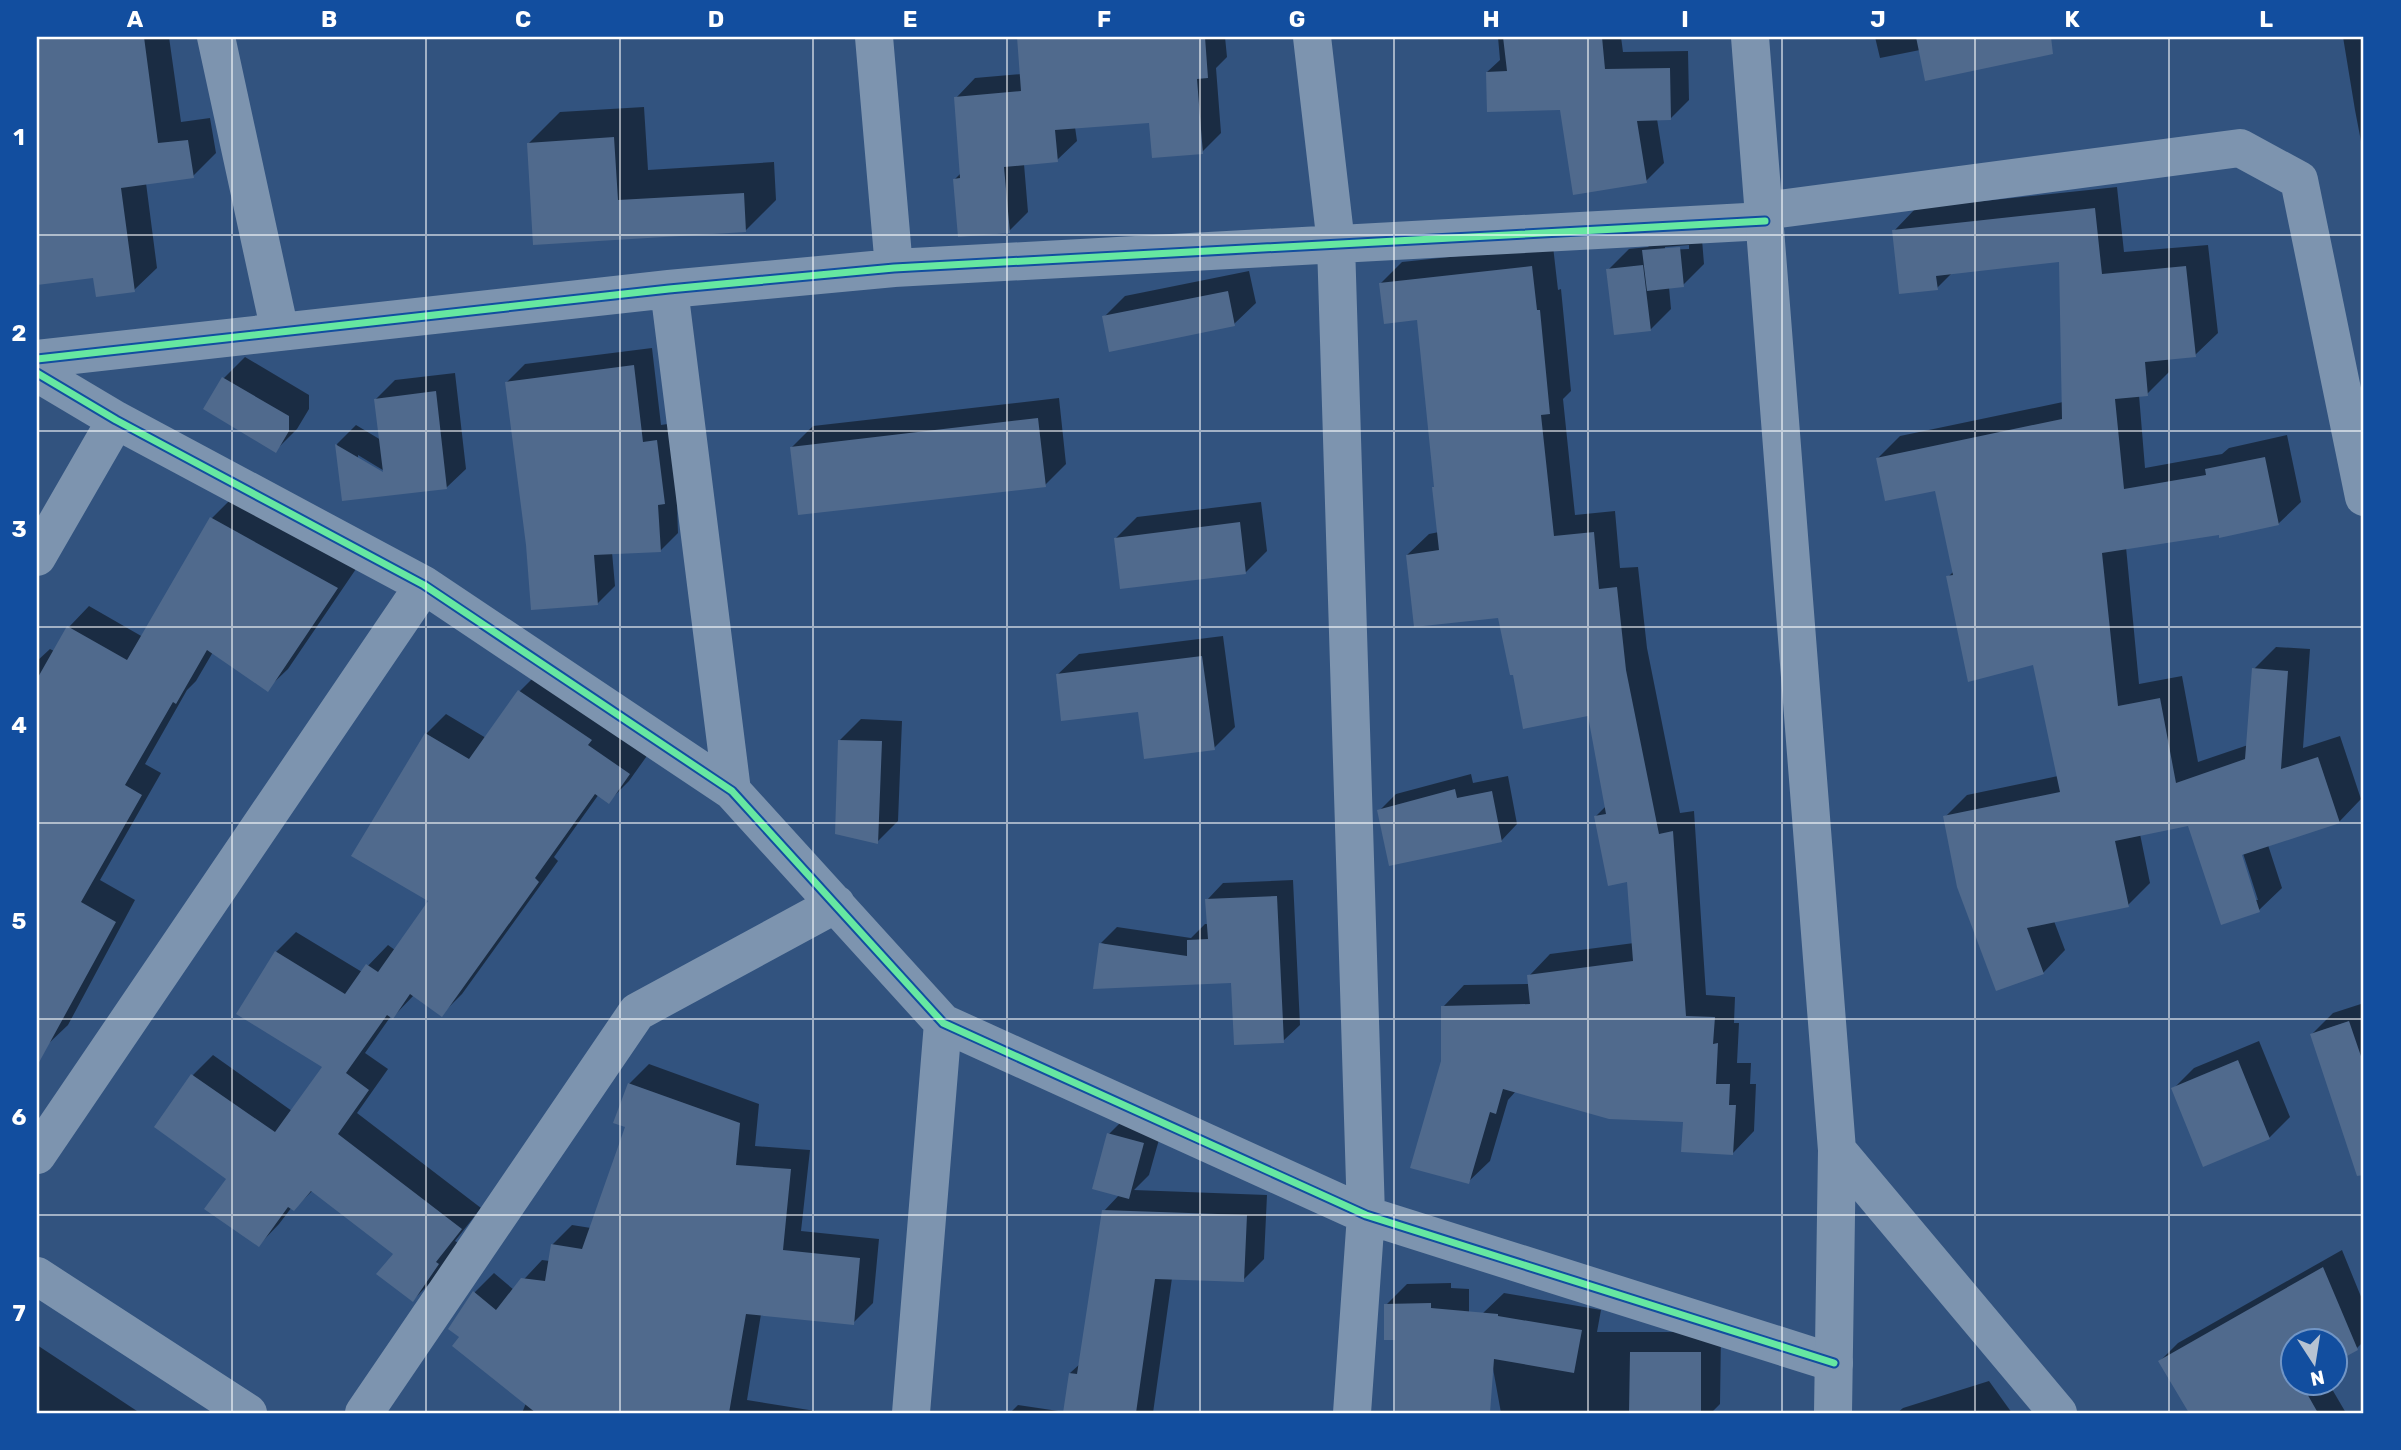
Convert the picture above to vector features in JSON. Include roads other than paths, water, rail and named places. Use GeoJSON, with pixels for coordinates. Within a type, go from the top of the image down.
{"type":"FeatureCollection","features":[{"type":"Feature","properties":{"kind":"street"},"geometry":{"type":"LineString","coordinates":[[216,37],[280,332]]}},
{"type":"Feature","properties":{"kind":"street"},"geometry":{"type":"LineString","coordinates":[[874,37],[894,268]]}},
{"type":"Feature","properties":{"kind":"street"},"geometry":{"type":"LineString","coordinates":[[1312,37],[1336,244],[1366,1215],[1352,1413]]}},
{"type":"Feature","properties":{"kind":"street"},"geometry":{"type":"LineString","coordinates":[[1750,37],[1837,1150],[1833,1413]]}},
{"type":"Feature","properties":{"kind":"street"},"geometry":{"type":"LineString","coordinates":[[37,359],[669,289],[894,268],[1336,244],[1764,216],[2241,148],[2299,180],[2364,497]]}},
{"type":"Feature","properties":{"kind":"street"},"geometry":{"type":"LineString","coordinates":[[669,289],[732,790]]}},
{"type":"Feature","properties":{"kind":"street"},"geometry":{"type":"LineString","coordinates":[[37,373],[116,419],[424,585],[732,790],[943,1023],[1366,1215],[1834,1363]]}},
{"type":"Feature","properties":{"kind":"street"},"geometry":{"type":"LineString","coordinates":[[37,557],[116,419]]}},
{"type":"Feature","properties":{"kind":"street"},"geometry":{"type":"LineString","coordinates":[[37,1155],[424,585]]}},
{"type":"Feature","properties":{"kind":"street"},"geometry":{"type":"LineString","coordinates":[[364,1413],[638,1012],[835,904]]}},
{"type":"Feature","properties":{"kind":"street"},"geometry":{"type":"LineString","coordinates":[[911,1413],[943,1023]]}},
{"type":"Feature","properties":{"kind":"street"},"geometry":{"type":"LineString","coordinates":[[1837,1150],[2057,1413]]}},
{"type":"Feature","properties":{"kind":"street"},"geometry":{"type":"LineString","coordinates":[[37,1276],[248,1413]]}}]}
